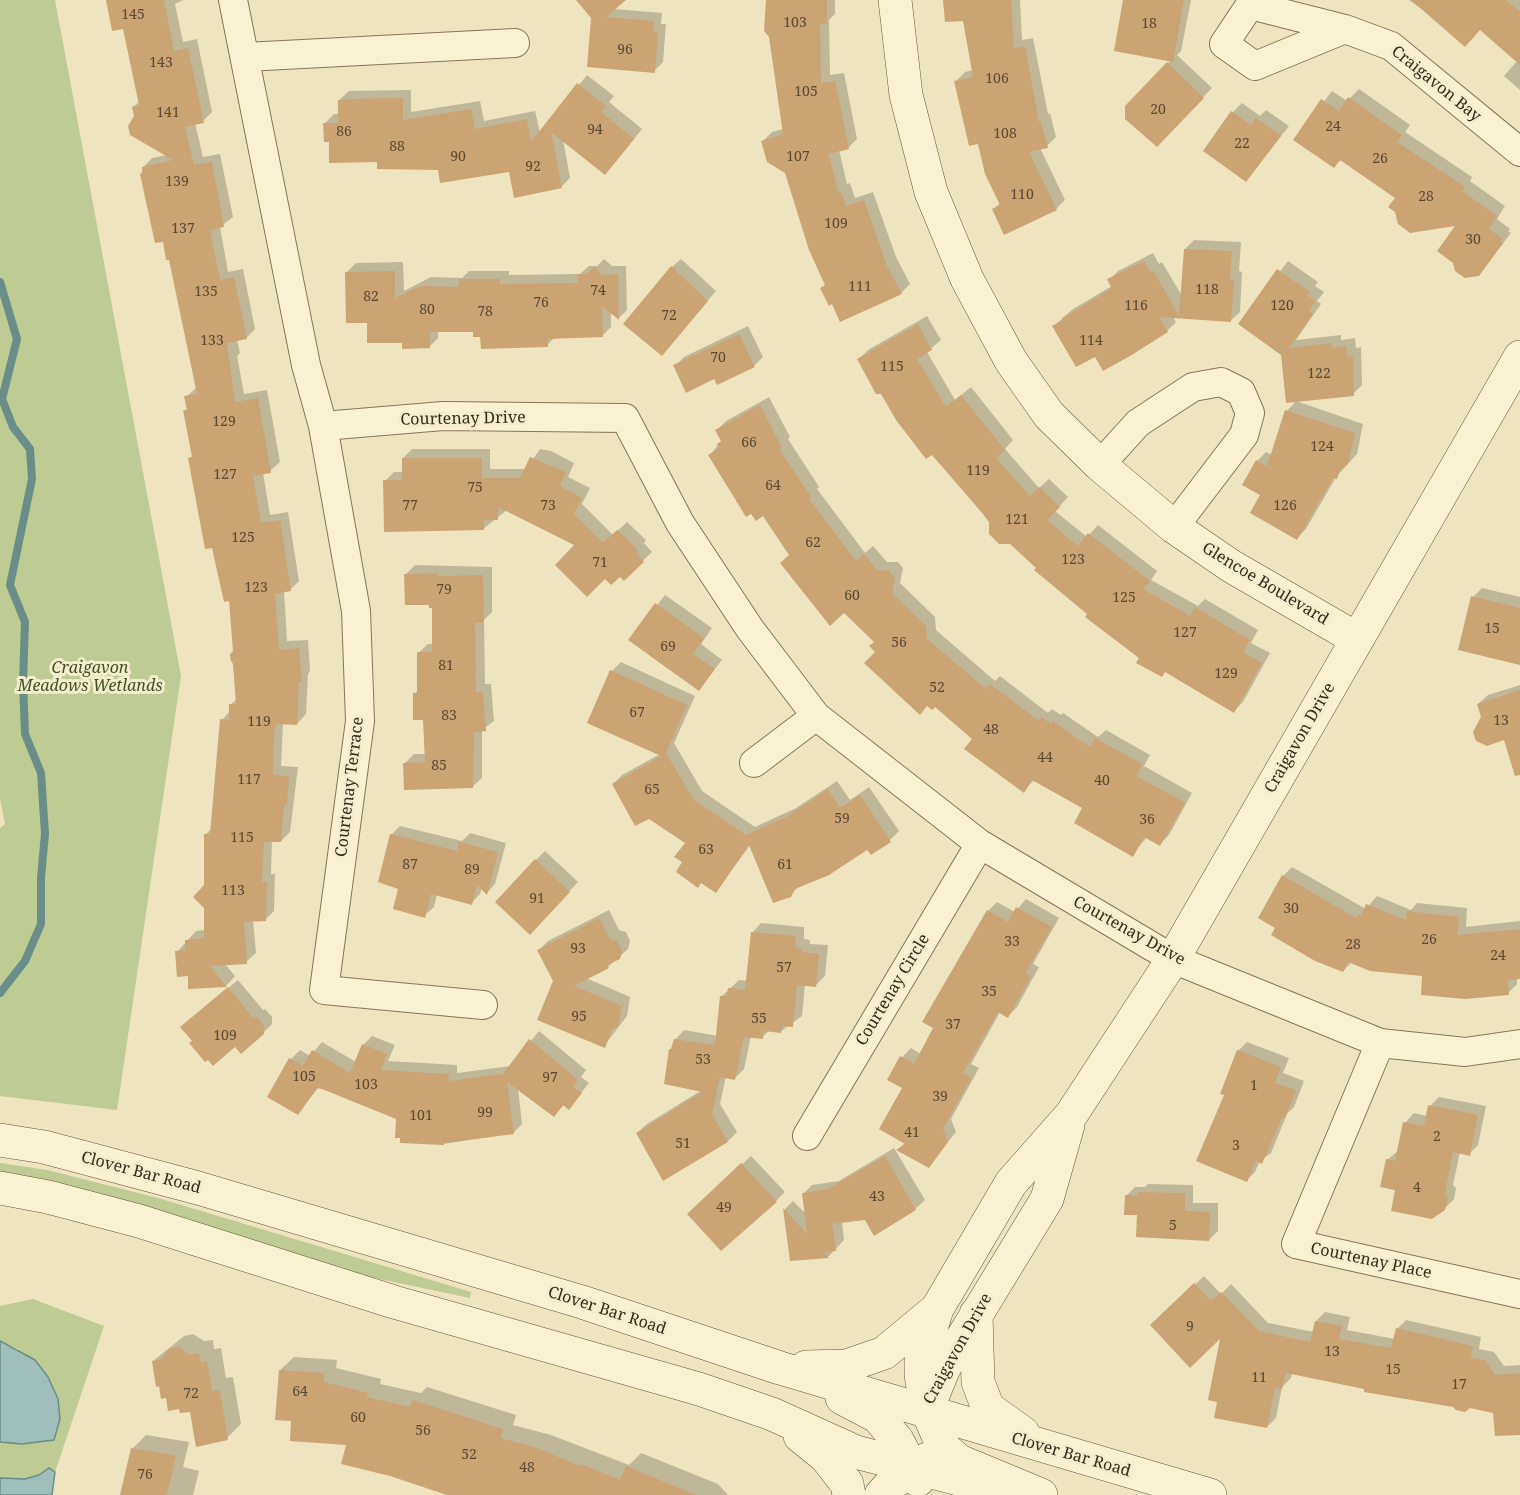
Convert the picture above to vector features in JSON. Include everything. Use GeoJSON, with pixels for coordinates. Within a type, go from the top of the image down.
{"type":"FeatureCollection","features":[{"type":"Feature","properties":{"kind":"main road","name":"Glencoe Boulevard"},"geometry":{"type":"LineString","coordinates":[[895,0],[909,106],[931,192],[967,279],[1011,361],[1049,415],[1100,465],[1174,527],[1231,566],[1357,639]]}},
{"type":"Feature","properties":{"kind":"main road","name":"Craigavon Drive"},"geometry":{"type":"LineString","coordinates":[[927,1410],[921,1361],[937,1309],[1011,1184],[1071,1115],[1173,959],[1520,357]]}},
{"type":"Feature","properties":{"kind":"main road","name":"Craigavon Drive"},"geometry":{"type":"LineString","coordinates":[[927,1410],[944,1368],[1047,1199],[1071,1115]]}},
{"type":"Feature","properties":{"kind":"main road","name":"Clover Bar Road"},"geometry":{"type":"LineString","coordinates":[[0,1140],[44,1147],[198,1188],[582,1302],[780,1368],[1210,1495]]}},
{"type":"Feature","properties":{"kind":"main road"},"geometry":{"type":"LineString","coordinates":[[0,1188],[48,1197],[139,1221],[394,1302],[699,1389],[772,1414],[919,1482]]}},
{"type":"Feature","properties":{"kind":"main road"},"geometry":{"type":"LineString","coordinates":[[780,1368],[846,1366],[884,1353],[937,1309]]}},
{"type":"Feature","properties":{"kind":"main road"},"geometry":{"type":"LineString","coordinates":[[976,1314],[978,1382],[988,1408],[1015,1428],[1056,1451]]}},
{"type":"Feature","properties":{"kind":"main road"},"geometry":{"type":"LineString","coordinates":[[780,1368],[878,1417],[891,1433],[919,1482]]}},
{"type":"Feature","properties":{"kind":"main road"},"geometry":{"type":"LineString","coordinates":[[772,1414],[874,1438],[891,1433],[927,1410],[943,1447],[959,1461],[1041,1495]]}},
{"type":"Feature","properties":{"kind":"main road"},"geometry":{"type":"LineString","coordinates":[[772,1414],[826,1457],[847,1484],[849,1495]]}},
{"type":"Feature","properties":{"kind":"main road"},"geometry":{"type":"LineString","coordinates":[[943,1447],[984,1444],[1056,1451]]}},
{"type":"Feature","properties":{"kind":"main road"},"geometry":{"type":"LineString","coordinates":[[919,1482],[943,1447]]}},
{"type":"Feature","properties":{"kind":"main road"},"geometry":{"type":"LineString","coordinates":[[881,1495],[891,1484],[919,1482],[1024,1495]]}},
{"type":"Feature","properties":{"kind":"street"},"geometry":{"type":"LineString","coordinates":[[233,0],[306,364],[323,426]]}},
{"type":"Feature","properties":{"kind":"street","name":"Craigavon Bay"},"geometry":{"type":"LineString","coordinates":[[1345,29],[1391,46],[1520,152]]}},
{"type":"Feature","properties":{"kind":"street"},"geometry":{"type":"LineString","coordinates":[[245,57],[515,43]]}},
{"type":"Feature","properties":{"kind":"street"},"geometry":{"type":"LineString","coordinates":[[1100,465],[1138,423],[1193,387],[1221,382],[1241,393],[1250,413],[1244,435],[1174,527]]}},
{"type":"Feature","properties":{"kind":"street","name":"Courtenay Drive"},"geometry":{"type":"LineString","coordinates":[[323,426],[443,416],[625,418],[680,523],[750,629],[816,716],[980,844],[1173,959],[1380,1043],[1465,1052],[1520,1044]]}},
{"type":"Feature","properties":{"kind":"street","name":"Courtenay Terrace"},"geometry":{"type":"LineString","coordinates":[[323,426],[356,611],[360,721],[324,990],[483,1005]]}},
{"type":"Feature","properties":{"kind":"street"},"geometry":{"type":"LineString","coordinates":[[754,763],[816,716]]}},
{"type":"Feature","properties":{"kind":"street","name":"Courtenay Circle"},"geometry":{"type":"LineString","coordinates":[[807,1136],[980,844]]}},
{"type":"Feature","properties":{"kind":"street","name":"Courtenay Place"},"geometry":{"type":"LineString","coordinates":[[1380,1043],[1296,1244],[1520,1294]]}},
{"type":"Feature","properties":{"kind":"green space","name":"Craigavon Meadows Wetlands"},"geometry":{"type":"Polygon","coordinates":[[[0,0],[55,0],[181,676],[117,1110],[0,1096],[0,828],[5,824],[0,799],[0,0]]]}},
{"type":"Feature","properties":{"kind":"green space"},"geometry":{"type":"Polygon","coordinates":[[[0,1163],[47,1170],[158,1198],[471,1292],[470,1298],[351,1273],[0,1176],[0,1163]]]}},
{"type":"Feature","properties":{"kind":"green space"},"geometry":{"type":"Polygon","coordinates":[[[33,1299],[104,1326],[55,1472],[49,1469],[25,1479],[0,1478],[0,1442],[22,1444],[18,1349],[0,1341],[0,1306],[33,1299]]]}},
{"type":"Feature","properties":{"kind":"water"},"geometry":{"type":"Polygon","coordinates":[[[0,1341],[35,1360],[48,1377],[58,1399],[60,1419],[54,1440],[22,1444],[0,1442],[0,1341]]]}},
{"type":"Feature","properties":{"kind":"water"},"geometry":{"type":"Polygon","coordinates":[[[49,1468],[55,1472],[52,1495],[0,1495],[0,1478],[25,1479],[39,1475],[49,1468]]]}},
{"type":"Feature","properties":{"kind":"building"},"geometry":{"type":"Polygon","coordinates":[[[106,0],[164,0],[174,51],[188,48],[204,123],[185,127],[194,165],[212,162],[224,227],[210,230],[220,280],[234,277],[247,339],[227,343],[235,402],[258,398],[271,473],[253,476],[261,523],[280,520],[291,591],[275,594],[279,650],[299,648],[302,682],[299,682],[297,725],[277,724],[274,731],[273,775],[289,776],[281,842],[264,842],[262,882],[267,882],[266,921],[244,922],[247,964],[210,966],[227,987],[188,989],[188,976],[177,977],[175,951],[185,950],[185,940],[204,938],[204,908],[193,897],[204,885],[204,834],[210,834],[220,719],[229,720],[229,704],[236,704],[230,654],[233,651],[229,601],[224,602],[212,548],[205,549],[188,458],[192,457],[183,410],[187,410],[184,396],[197,394],[169,260],[166,260],[163,242],[155,243],[140,174],[143,173],[142,167],[173,160],[130,135],[128,126],[134,116],[132,107],[139,105],[123,29],[112,31],[106,0]]]}},
{"type":"Feature","properties":{"kind":"building"},"geometry":{"type":"Polygon","coordinates":[[[576,0],[626,0],[606,17],[654,21],[653,32],[658,33],[655,73],[587,67],[591,18],[576,0]]]}},
{"type":"Feature","properties":{"kind":"building"},"geometry":{"type":"Polygon","coordinates":[[[766,0],[827,0],[827,24],[820,24],[821,83],[835,81],[849,149],[829,154],[838,192],[841,191],[846,206],[864,200],[887,266],[902,294],[840,322],[832,304],[829,306],[820,288],[825,285],[809,250],[785,173],[767,162],[761,141],[783,134],[769,37],[764,31],[766,0]]]}},
{"type":"Feature","properties":{"kind":"building"},"geometry":{"type":"Polygon","coordinates":[[[943,0],[1011,0],[1014,48],[1025,46],[1039,122],[1041,122],[1048,148],[1029,152],[1057,210],[1004,235],[992,209],[1000,205],[985,174],[978,144],[969,146],[954,81],[973,77],[963,21],[945,22],[943,0]]]}},
{"type":"Feature","properties":{"kind":"building"},"geometry":{"type":"Polygon","coordinates":[[[1123,0],[1184,0],[1173,62],[1114,51],[1123,0]]]}},
{"type":"Feature","properties":{"kind":"building"},"geometry":{"type":"Polygon","coordinates":[[[1411,0],[1506,0],[1520,12],[1520,65],[1480,30],[1465,47],[1411,0]]]}},
{"type":"Feature","properties":{"kind":"building"},"geometry":{"type":"Polygon","coordinates":[[[1167,62],[1204,98],[1157,147],[1125,119],[1125,106],[1167,62]]]}},
{"type":"Feature","properties":{"kind":"building"},"geometry":{"type":"Polygon","coordinates":[[[577,83],[606,106],[601,112],[634,139],[605,175],[551,132],[562,188],[514,198],[509,172],[440,183],[438,170],[377,169],[377,162],[329,163],[329,142],[324,142],[323,123],[338,123],[338,100],[403,98],[403,120],[471,109],[475,129],[527,119],[531,142],[577,83]]]}},
{"type":"Feature","properties":{"kind":"building"},"geometry":{"type":"Polygon","coordinates":[[[1348,97],[1402,135],[1397,142],[1465,187],[1462,191],[1497,216],[1489,229],[1503,239],[1500,241],[1503,243],[1479,276],[1465,278],[1455,271],[1453,263],[1437,251],[1455,226],[1410,233],[1398,224],[1395,212],[1388,207],[1395,198],[1340,160],[1334,168],[1293,140],[1321,99],[1339,111],[1348,97]]]}},
{"type":"Feature","properties":{"kind":"building"},"geometry":{"type":"Polygon","coordinates":[[[1231,111],[1251,125],[1256,118],[1281,136],[1246,182],[1203,151],[1231,111]]]}},
{"type":"Feature","properties":{"kind":"building"},"geometry":{"type":"Polygon","coordinates":[[[1184,249],[1232,251],[1230,280],[1234,280],[1231,322],[1159,317],[1168,332],[1130,356],[1103,371],[1095,357],[1076,367],[1052,326],[1106,292],[1111,287],[1107,279],[1144,261],[1150,272],[1153,270],[1179,316],[1184,249]]]}},
{"type":"Feature","properties":{"kind":"building"},"geometry":{"type":"Polygon","coordinates":[[[671,266],[708,301],[662,356],[623,324],[671,266]]]}},
{"type":"Feature","properties":{"kind":"building"},"geometry":{"type":"Polygon","coordinates":[[[594,267],[602,275],[618,274],[619,320],[602,306],[603,337],[548,339],[548,347],[481,349],[480,337],[473,337],[473,332],[430,332],[430,348],[402,349],[402,343],[367,343],[367,323],[346,323],[345,272],[395,271],[395,298],[421,286],[459,287],[459,279],[500,279],[500,284],[578,283],[578,274],[586,274],[594,267]]]}},
{"type":"Feature","properties":{"kind":"building"},"geometry":{"type":"Polygon","coordinates":[[[1277,269],[1310,292],[1307,295],[1316,301],[1309,310],[1313,314],[1289,348],[1332,343],[1333,348],[1346,346],[1347,357],[1353,356],[1354,396],[1286,403],[1281,355],[1238,324],[1277,269]]]}},
{"type":"Feature","properties":{"kind":"building"},"geometry":{"type":"Polygon","coordinates":[[[918,324],[932,350],[917,359],[946,407],[961,395],[1005,450],[996,458],[1030,496],[1039,487],[1060,507],[1047,520],[1078,546],[1088,533],[1150,581],[1143,589],[1190,616],[1195,607],[1250,640],[1243,652],[1262,663],[1234,713],[1165,672],[1162,677],[1136,663],[1139,658],[1085,617],[1087,614],[1034,570],[1036,568],[1010,544],[999,544],[989,534],[989,522],[983,514],[932,455],[926,459],[896,420],[881,394],[876,394],[857,359],[918,324]]]}},
{"type":"Feature","properties":{"kind":"building"},"geometry":{"type":"Polygon","coordinates":[[[739,334],[755,367],[717,385],[714,379],[686,393],[673,365],[739,334]]]}},
{"type":"Feature","properties":{"kind":"building"},"geometry":{"type":"Polygon","coordinates":[[[760,405],[782,448],[779,449],[811,497],[809,499],[856,561],[864,554],[877,570],[889,571],[895,578],[892,593],[926,626],[927,639],[986,689],[990,684],[1039,721],[1041,717],[1051,724],[1053,721],[1090,747],[1095,738],[1142,764],[1136,776],[1185,803],[1160,846],[1144,837],[1133,857],[1074,823],[1082,808],[1032,780],[1024,793],[964,749],[972,739],[935,707],[932,710],[927,706],[920,715],[864,663],[875,652],[869,646],[874,642],[844,613],[830,626],[780,563],[789,555],[763,516],[756,521],[751,514],[746,517],[708,455],[719,448],[717,444],[721,441],[715,430],[760,405]]]}},
{"type":"Feature","properties":{"kind":"building"},"geometry":{"type":"Polygon","coordinates":[[[1285,410],[1355,433],[1348,464],[1340,470],[1337,479],[1333,478],[1297,540],[1250,513],[1260,495],[1242,485],[1256,460],[1267,466],[1285,410]]]}},
{"type":"Feature","properties":{"kind":"building"},"geometry":{"type":"Polygon","coordinates":[[[530,457],[566,472],[560,486],[582,498],[574,514],[603,543],[617,530],[638,550],[636,552],[644,562],[624,581],[620,577],[611,585],[605,579],[587,597],[555,565],[574,545],[498,507],[498,520],[484,520],[484,530],[384,532],[383,480],[402,480],[402,458],[482,458],[482,478],[520,478],[530,457]]]}},
{"type":"Feature","properties":{"kind":"building"},"geometry":{"type":"Polygon","coordinates":[[[437,573],[437,576],[483,575],[484,623],[475,623],[476,692],[483,692],[486,731],[474,732],[473,788],[404,790],[403,763],[425,762],[423,720],[413,720],[413,693],[417,693],[417,652],[432,652],[432,608],[429,608],[429,605],[405,605],[404,574],[437,573]]]}},
{"type":"Feature","properties":{"kind":"building"},"geometry":{"type":"Polygon","coordinates":[[[1471,596],[1520,608],[1520,665],[1458,650],[1471,596]]]}},
{"type":"Feature","properties":{"kind":"building"},"geometry":{"type":"Polygon","coordinates":[[[655,603],[704,638],[693,654],[715,669],[699,691],[628,640],[655,603]]]}},
{"type":"Feature","properties":{"kind":"building"},"geometry":{"type":"Polygon","coordinates":[[[610,670],[687,705],[666,753],[694,800],[746,835],[786,817],[828,789],[840,808],[860,795],[891,842],[871,855],[867,850],[829,875],[795,889],[791,897],[773,903],[749,845],[716,893],[701,883],[698,888],[676,872],[682,862],[674,857],[685,843],[649,819],[635,826],[612,784],[661,756],[587,723],[610,670]]]}},
{"type":"Feature","properties":{"kind":"building"},"geometry":{"type":"Polygon","coordinates":[[[1520,690],[1520,775],[1515,776],[1504,740],[1487,746],[1476,741],[1473,732],[1481,717],[1477,704],[1520,690]]]}},
{"type":"Feature","properties":{"kind":"building"},"geometry":{"type":"Polygon","coordinates":[[[390,834],[457,851],[459,842],[498,852],[487,895],[477,885],[472,905],[431,894],[425,918],[393,909],[398,889],[378,882],[390,834]]]}},
{"type":"Feature","properties":{"kind":"building"},"geometry":{"type":"Polygon","coordinates":[[[535,859],[570,892],[530,935],[495,902],[535,859]]]}},
{"type":"Feature","properties":{"kind":"building"},"geometry":{"type":"Polygon","coordinates":[[[1282,875],[1356,918],[1358,915],[1361,916],[1366,904],[1406,920],[1407,911],[1459,917],[1457,935],[1520,929],[1520,979],[1508,980],[1509,995],[1465,999],[1421,995],[1422,976],[1370,971],[1348,962],[1343,972],[1315,961],[1271,935],[1275,928],[1258,918],[1282,875]]]}},
{"type":"Feature","properties":{"kind":"building"},"geometry":{"type":"Polygon","coordinates":[[[1016,907],[1052,927],[1025,973],[1031,976],[1008,1018],[998,1012],[963,1073],[971,1078],[943,1129],[948,1142],[929,1168],[896,1150],[905,1144],[879,1129],[902,1088],[887,1080],[900,1056],[914,1064],[933,1028],[922,1022],[987,910],[1008,922],[1016,907]]]}},
{"type":"Feature","properties":{"kind":"building"},"geometry":{"type":"Polygon","coordinates":[[[599,918],[610,939],[617,941],[622,951],[620,959],[607,965],[609,968],[574,986],[622,1006],[618,1027],[612,1029],[605,1048],[537,1020],[553,981],[537,950],[599,918]]]}},
{"type":"Feature","properties":{"kind":"building"},"geometry":{"type":"Polygon","coordinates":[[[751,932],[796,936],[795,947],[802,948],[802,952],[819,954],[816,987],[797,985],[793,1027],[782,1026],[781,1033],[764,1031],[763,1039],[744,1037],[735,1080],[720,1077],[712,1114],[728,1142],[663,1181],[636,1133],[702,1092],[664,1084],[669,1049],[674,1039],[715,1045],[720,996],[727,996],[728,988],[745,990],[751,932]]]}},
{"type":"Feature","properties":{"kind":"building"},"geometry":{"type":"Polygon","coordinates":[[[228,987],[253,1018],[256,1016],[264,1026],[264,1034],[241,1054],[235,1047],[213,1066],[208,1060],[205,1062],[189,1043],[192,1041],[180,1027],[228,987]]]}},
{"type":"Feature","properties":{"kind":"building"},"geometry":{"type":"Polygon","coordinates":[[[529,1039],[578,1080],[573,1087],[582,1093],[569,1110],[563,1105],[554,1117],[507,1082],[514,1134],[444,1143],[444,1145],[400,1143],[400,1138],[395,1138],[396,1119],[322,1089],[317,1088],[298,1115],[267,1097],[289,1058],[303,1066],[312,1050],[350,1073],[362,1044],[387,1054],[381,1070],[449,1074],[448,1081],[503,1074],[529,1039]]]}},
{"type":"Feature","properties":{"kind":"building"},"geometry":{"type":"Polygon","coordinates":[[[1237,1050],[1281,1067],[1275,1083],[1296,1090],[1262,1164],[1256,1161],[1247,1182],[1196,1161],[1224,1095],[1220,1094],[1237,1050]]]}},
{"type":"Feature","properties":{"kind":"building"},"geometry":{"type":"Polygon","coordinates":[[[1428,1105],[1478,1115],[1470,1156],[1453,1152],[1445,1194],[1448,1198],[1445,1210],[1432,1219],[1391,1211],[1395,1190],[1380,1187],[1386,1159],[1395,1161],[1403,1122],[1424,1126],[1428,1105]]]}},
{"type":"Feature","properties":{"kind":"building"},"geometry":{"type":"Polygon","coordinates":[[[885,1156],[916,1210],[874,1236],[865,1220],[832,1224],[836,1251],[824,1252],[829,1258],[790,1261],[783,1208],[807,1234],[802,1193],[828,1189],[885,1156]]]}},
{"type":"Feature","properties":{"kind":"building"},"geometry":{"type":"Polygon","coordinates":[[[741,1163],[777,1202],[721,1251],[687,1214],[741,1163]]]}},
{"type":"Feature","properties":{"kind":"building"},"geometry":{"type":"Polygon","coordinates":[[[1137,1192],[1185,1193],[1185,1211],[1210,1212],[1209,1241],[1136,1237],[1137,1215],[1124,1215],[1125,1195],[1137,1196],[1137,1192]]]}},
{"type":"Feature","properties":{"kind":"building"},"geometry":{"type":"Polygon","coordinates":[[[1194,1283],[1211,1301],[1221,1292],[1259,1331],[1310,1342],[1315,1321],[1342,1326],[1339,1339],[1391,1348],[1396,1328],[1473,1346],[1471,1358],[1485,1360],[1495,1375],[1520,1373],[1520,1435],[1495,1436],[1493,1413],[1470,1408],[1465,1412],[1453,1407],[1364,1392],[1364,1389],[1286,1373],[1282,1389],[1275,1388],[1267,1428],[1214,1418],[1217,1402],[1208,1400],[1220,1339],[1190,1368],[1150,1325],[1194,1283]]]}},
{"type":"Feature","properties":{"kind":"building"},"geometry":{"type":"Polygon","coordinates":[[[179,1347],[190,1355],[199,1353],[201,1362],[207,1361],[212,1391],[220,1390],[228,1440],[196,1447],[190,1412],[180,1413],[179,1409],[168,1411],[166,1398],[161,1399],[159,1386],[156,1387],[152,1361],[162,1359],[169,1349],[179,1347]]]}},
{"type":"Feature","properties":{"kind":"building"},"geometry":{"type":"Polygon","coordinates":[[[279,1370],[324,1373],[324,1382],[368,1393],[367,1397],[410,1407],[413,1400],[503,1429],[501,1438],[537,1448],[620,1480],[626,1466],[696,1495],[447,1495],[390,1476],[341,1464],[346,1445],[290,1441],[291,1421],[275,1420],[279,1370]]]}},
{"type":"Feature","properties":{"kind":"building"},"geometry":{"type":"Polygon","coordinates":[[[131,1448],[176,1456],[167,1495],[120,1495],[131,1448]]]}},
{"type":"Feature","properties":{"kind":"waterway"},"geometry":{"type":"LineString","coordinates":[[0,282],[17,339],[2,399],[13,427],[30,449],[32,479],[10,585],[25,622],[23,682],[25,734],[41,773],[45,834],[41,877],[41,924],[25,961],[0,993]]}}]}
